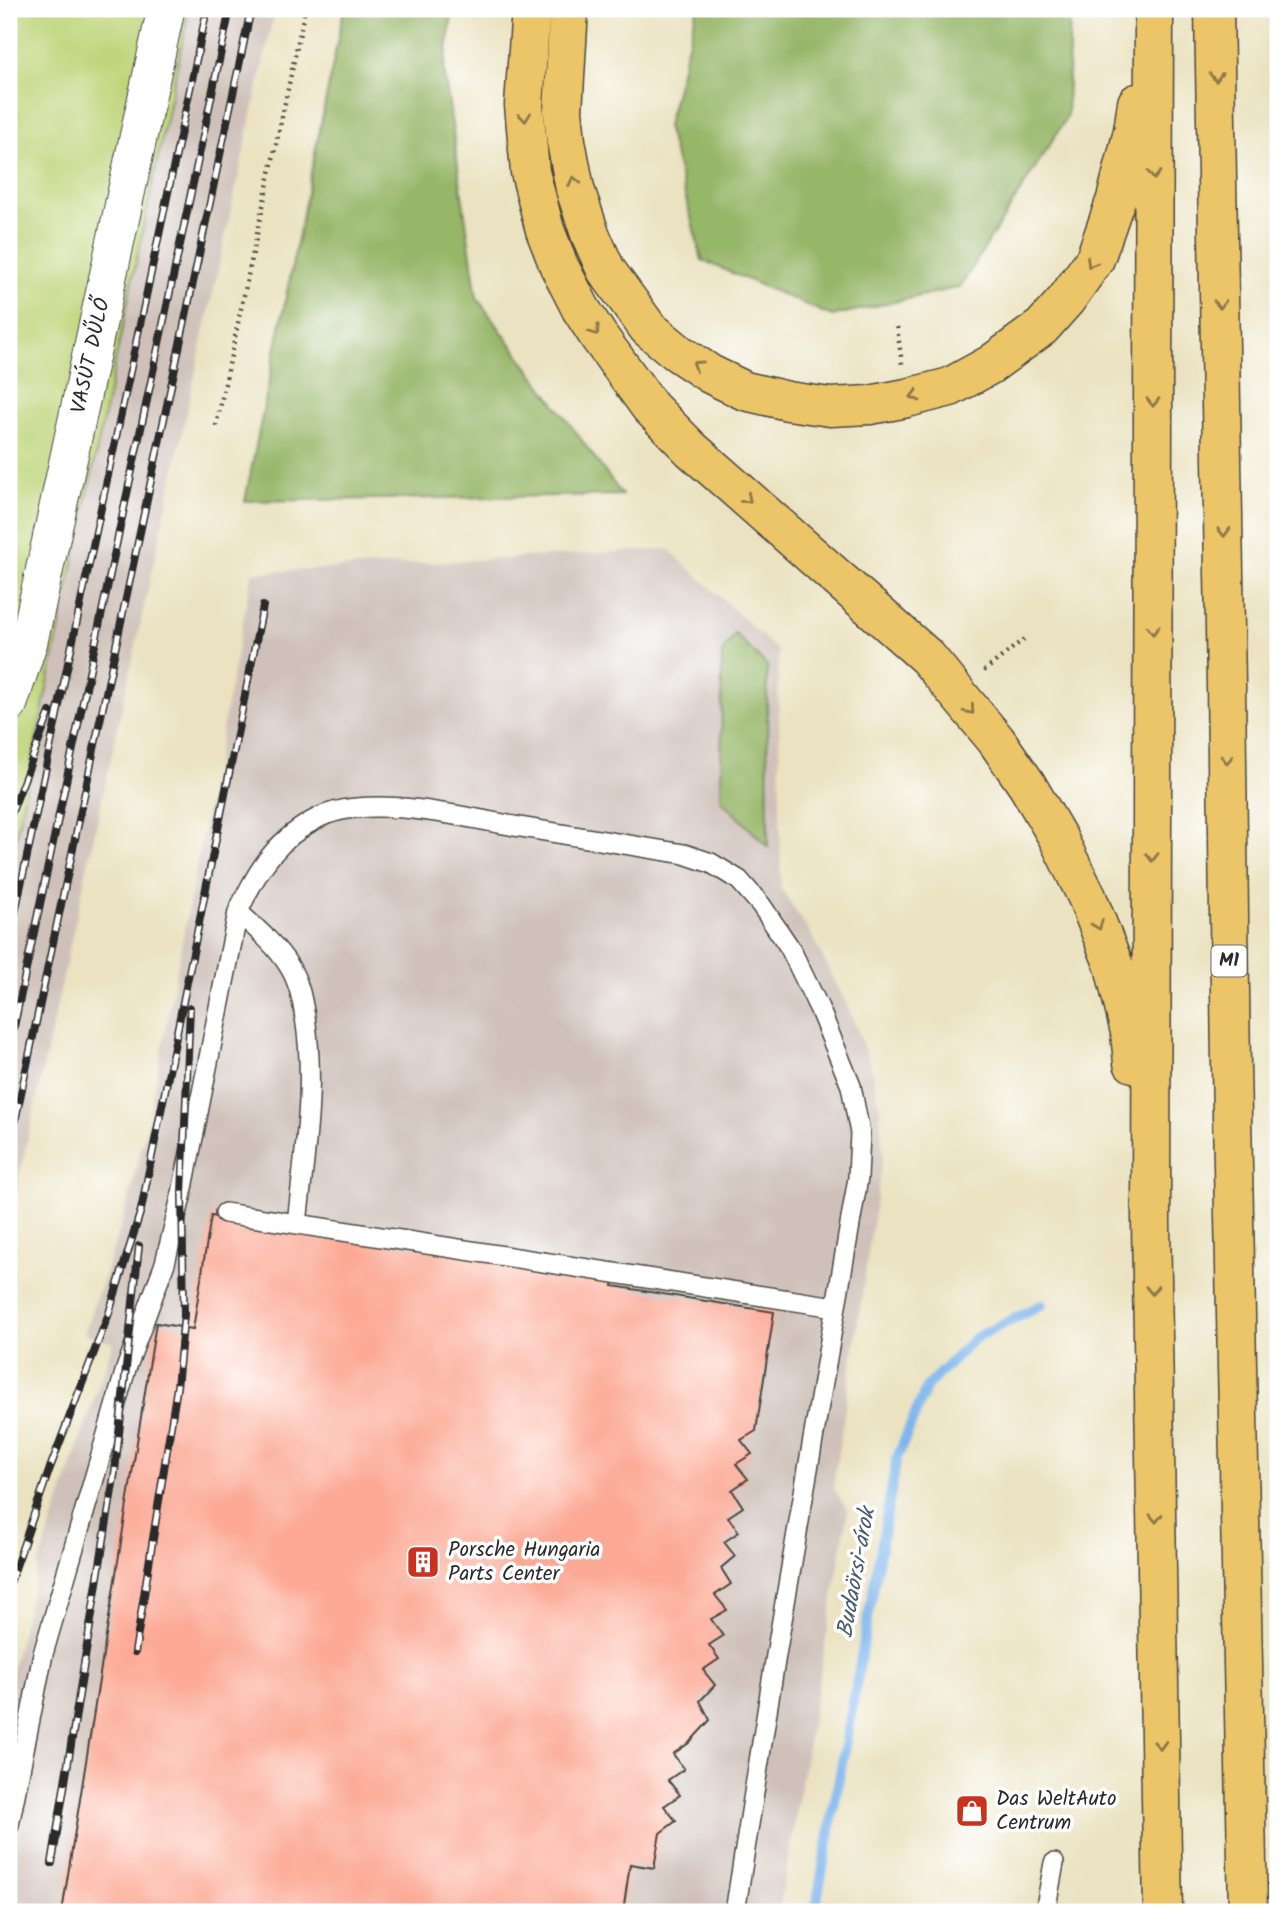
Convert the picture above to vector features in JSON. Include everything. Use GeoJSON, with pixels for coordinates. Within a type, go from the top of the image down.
{"type":"FeatureCollection","features":[{"type":"Feature","properties":{"kind":"highway"},"geometry":{"type":"LineString","coordinates":[[531,9],[524,105],[530,172],[545,230],[580,309],[650,407],[691,449],[927,657],[996,740],[1027,785],[1052,827],[1087,897],[1114,966],[1130,1032],[1151,1222]]}},
{"type":"Feature","properties":{"kind":"highway"},"geometry":{"type":"LineString","coordinates":[[569,9],[563,111],[575,189],[606,270],[625,299],[648,328],[710,374],[745,391],[830,407],[870,405],[950,387],[990,365],[1035,333],[1066,300],[1095,259],[1116,199],[1133,131],[1152,9]]}},
{"type":"Feature","properties":{"kind":"highway"},"geometry":{"type":"LineString","coordinates":[[1152,9],[1151,1222],[1163,1912]]}},
{"type":"Feature","properties":{"kind":"highway","name":"M1"},"geometry":{"type":"LineString","coordinates":[[1214,9],[1231,1080],[1248,1912]]}},
{"type":"Feature","properties":{"kind":"street","name":"VASÚT DŰLŐ"},"geometry":{"type":"LineString","coordinates":[[9,702],[29,641],[166,9]]}},
{"type":"Feature","properties":{"kind":"lane"},"geometry":{"type":"LineString","coordinates":[[9,1825],[43,1654],[126,1369],[165,1263],[182,1193],[239,912],[251,883],[272,852],[321,816],[349,809],[373,807],[419,811],[684,854],[711,863],[740,880],[761,905],[790,948],[819,1008],[851,1086],[860,1133],[858,1178],[735,1912]]}},
{"type":"Feature","properties":{"kind":"lane"},"geometry":{"type":"LineString","coordinates":[[239,912],[271,942],[290,968],[301,991],[308,1033],[311,1079],[297,1224]]}},
{"type":"Feature","properties":{"kind":"lane"},"geometry":{"type":"LineString","coordinates":[[225,1213],[835,1307]]}},
{"type":"Feature","properties":{"kind":"lane"},"geometry":{"type":"LineString","coordinates":[[1045,1912],[1054,1863]]}},
{"type":"Feature","properties":{"kind":"path"},"geometry":{"type":"LineString","coordinates":[[216,426],[305,9]]}},
{"type":"Feature","properties":{"kind":"path"},"geometry":{"type":"LineString","coordinates":[[956,692],[1024,639]]}},
{"type":"Feature","properties":{"kind":"shaded area"},"geometry":{"type":"Polygon","coordinates":[[[189,9],[275,9],[9,1224],[9,870],[189,9]]]}},
{"type":"Feature","properties":{"kind":"shaded area"},"geometry":{"type":"Polygon","coordinates":[[[669,549],[778,651],[781,889],[811,934],[848,1007],[870,1063],[879,1103],[883,1154],[833,1487],[848,1511],[779,1912],[9,1912],[9,1682],[38,1565],[113,1343],[84,1333],[122,1224],[147,1127],[252,573],[669,549]]]}},
{"type":"Feature","properties":{"kind":"green space"},"geometry":{"type":"Polygon","coordinates":[[[9,9],[189,9],[9,870],[9,9]]]}},
{"type":"Feature","properties":{"kind":"green space"},"geometry":{"type":"Polygon","coordinates":[[[344,9],[453,9],[444,70],[477,298],[622,495],[245,501],[344,9]]]}},
{"type":"Feature","properties":{"kind":"green space"},"geometry":{"type":"Polygon","coordinates":[[[697,9],[1070,9],[1067,117],[960,287],[832,316],[702,260],[667,126],[697,9]]]}},
{"type":"Feature","properties":{"kind":"green space"},"geometry":{"type":"Polygon","coordinates":[[[735,634],[767,666],[768,847],[721,800],[722,653],[735,634]]]}},
{"type":"Feature","properties":{"kind":"building","name":"Porsche Hungaria Parts Center"},"geometry":{"type":"Polygon","coordinates":[[[211,1216],[614,1280],[613,1286],[774,1312],[756,1431],[741,1440],[752,1454],[736,1464],[748,1479],[732,1490],[743,1507],[728,1517],[739,1532],[724,1542],[735,1556],[721,1568],[731,1584],[715,1595],[727,1610],[711,1619],[723,1636],[709,1645],[719,1659],[703,1670],[715,1685],[700,1701],[710,1720],[689,1743],[673,1754],[684,1769],[668,1780],[680,1795],[664,1806],[676,1821],[660,1833],[654,1868],[630,1864],[623,1912],[62,1912],[156,1323],[193,1329],[211,1216]]]}},
{"type":"Feature","properties":{"kind":"waterway","name":"Budaörsi-árok"},"geometry":{"type":"LineString","coordinates":[[815,1912],[897,1458],[927,1386],[975,1338],[1042,1305]]}},
{"type":"Feature","properties":{"kind":"railway"},"geometry":{"type":"LineString","coordinates":[[9,941],[207,9]]}},
{"type":"Feature","properties":{"kind":"railway"},"geometry":{"type":"LineString","coordinates":[[9,1050],[230,9]]}},
{"type":"Feature","properties":{"kind":"railway"},"geometry":{"type":"LineString","coordinates":[[9,1150],[251,9]]}},
{"type":"Feature","properties":{"kind":"railway"},"geometry":{"type":"LineString","coordinates":[[9,1586],[109,1313],[141,1210],[263,606]]}},
{"type":"Feature","properties":{"kind":"railway"},"geometry":{"type":"LineString","coordinates":[[9,819],[50,712]]}},
{"type":"Feature","properties":{"kind":"railway"},"geometry":{"type":"LineString","coordinates":[[135,1652],[177,1387],[184,1315],[182,1193],[190,1008]]}},
{"type":"Feature","properties":{"kind":"railway"},"geometry":{"type":"LineString","coordinates":[[52,1863],[115,1471],[139,1246]]}},
{"type":"Feature","properties":{"kind":"place","name":"Porsche Hungaria Parts Center"},"geometry":{"type":"Point","coordinates":[423,1562]}},
{"type":"Feature","properties":{"kind":"place","name":"Das WeltAuto Centrum"},"geometry":{"type":"Point","coordinates":[972,1811]}}]}
